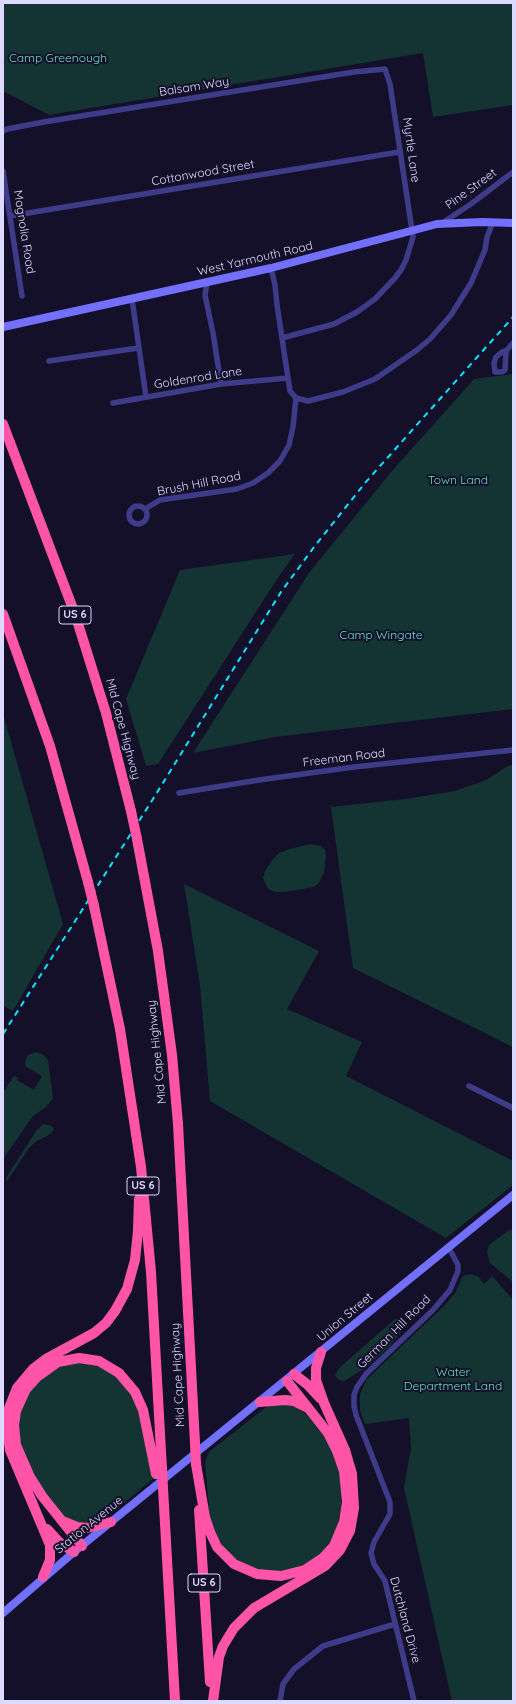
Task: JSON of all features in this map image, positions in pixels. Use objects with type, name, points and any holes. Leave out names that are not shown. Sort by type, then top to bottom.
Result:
[{"type":"highway","name":"Mid Cape Highway","points":[[3,424],[77,621],[106,713],[131,811],[159,958],[174,1083],[195,1444],[194,1461],[212,1701]]},
{"type":"highway","name":"Mid Cape Highway","points":[[3,614],[50,746],[94,906],[120,1029],[141,1167],[151,1272],[159,1472],[166,1538],[175,1701]]},
{"type":"highway","points":[[43,1577],[51,1555],[50,1545],[10,1450],[7,1428],[11,1402],[17,1388],[33,1369],[46,1359],[94,1333],[111,1317],[120,1304],[130,1280],[135,1260],[141,1167]]},
{"type":"highway","points":[[212,1701],[219,1657],[223,1646],[234,1628],[254,1608],[325,1566],[340,1550],[350,1531],[354,1517],[355,1500],[352,1474],[343,1445],[324,1403],[316,1376],[317,1364],[321,1352]]},
{"type":"highway","points":[[78,1549],[30,1477],[18,1452],[14,1432],[16,1410],[26,1389],[44,1371],[58,1362],[72,1359],[93,1359],[106,1364],[125,1378],[135,1392],[143,1410],[159,1472]]},
{"type":"highway","points":[[290,1377],[308,1385],[324,1403]]},
{"type":"highway","points":[[194,1461],[205,1517],[210,1532],[217,1547],[227,1559],[241,1568],[266,1576],[282,1576],[305,1570],[323,1558],[334,1546],[344,1522],[347,1502],[345,1476],[337,1451],[328,1433],[310,1409],[290,1377]]},
{"type":"highway","points":[[260,1402],[285,1400],[300,1404],[310,1409]]},
{"type":"highway","points":[[60,1520],[82,1528],[111,1522]]},
{"type":"highway","points":[[41,1523],[59,1542],[78,1549]]},
{"type":"main road","name":"West Yarmouth Road","points":[[3,327],[271,268],[442,223],[513,223]]},
{"type":"main road","name":"Union Street","points":[[194,1461],[260,1402],[513,1195]]},
{"type":"main road","name":"Station Avenue","points":[[3,1613],[43,1577],[111,1522],[194,1461]]},
{"type":"street","name":"Balsam Way","points":[[3,131],[44,122],[354,72],[383,69],[387,73]]},
{"type":"street","name":"Myrtle Lane","points":[[282,338],[334,324],[357,312],[375,299],[401,270],[412,242],[412,230],[387,73]]},
{"type":"street","name":"Cottonwood Street","points":[[10,216],[399,152]]},
{"type":"street","name":"Magnolia Road","points":[[3,171],[22,296]]},
{"type":"street","name":"Pine Street","points":[[442,223],[471,204],[513,172]]},
{"type":"street","points":[[271,268],[275,285],[290,391],[296,398],[308,401],[375,380],[417,350],[438,329],[462,299],[485,250],[487,237],[493,222]]},
{"type":"street","points":[[207,283],[206,295],[220,384]]},
{"type":"street","points":[[132,299],[146,397]]},
{"type":"street","points":[[506,351],[513,343]]},
{"type":"street","points":[[49,361],[138,348]]},
{"type":"street","name":"Goldenrod Lane","points":[[113,403],[220,384],[288,378]]},
{"type":"street","name":"Brush Hill Road","points":[[145,509],[160,500],[237,489],[253,483],[268,474],[280,461],[289,445],[293,427],[296,398]]},
{"type":"street","name":"Freeman Road","points":[[180,793],[354,767],[513,750]]},
{"type":"street","points":[[470,1086],[513,1108]]},
{"type":"street","name":"German Hill Road","points":[[372,1546],[388,1520],[391,1508],[356,1415],[354,1395],[357,1387],[366,1374],[432,1310],[450,1290],[458,1271],[458,1265],[449,1248]]},
{"type":"street","name":"Dutchland Drive","points":[[372,1546],[372,1560],[385,1581],[414,1701]]},
{"type":"street","points":[[280,1701],[283,1684],[294,1668],[323,1646],[395,1624]]},
{"type":"green space","name":"Camp Greenough","points":[[3,3],[513,3],[513,105],[433,117],[423,53],[49,115],[3,91]]},
{"type":"green space","name":"Camp Wingate","points":[[513,374],[513,709],[275,737],[193,753],[309,573],[392,471],[474,379]]},
{"type":"green space","points":[[295,554],[277,579],[158,764],[146,766],[126,699],[180,570]]},
{"type":"green space","points":[[3,714],[63,924],[13,1011],[3,1006]]},
{"type":"green space","points":[[513,765],[513,1047],[353,968],[331,807],[405,799],[455,791],[486,780],[508,766]]},
{"type":"green space","points":[[310,844],[321,846],[325,850],[326,854],[324,873],[318,884],[313,887],[285,892],[275,892],[268,889],[263,878],[265,871],[273,859],[279,853]]},
{"type":"green space","points":[[184,884],[319,951],[287,1009],[362,1042],[346,1076],[513,1161],[513,1185],[446,1238],[210,1101],[200,985]]},
{"type":"green space","points":[[37,1052],[44,1055],[48,1060],[53,1098],[46,1107],[33,1116],[3,1159],[5,1153],[3,1151],[3,1092],[14,1076],[18,1078],[17,1080],[34,1090],[42,1076],[25,1066],[25,1062],[28,1055]]},
{"type":"green space","points":[[43,1124],[52,1126],[54,1130],[29,1148],[7,1181],[6,1178],[36,1131]]},
{"type":"green space","points":[[513,1229],[513,1282],[490,1263],[487,1252],[489,1245],[506,1232]]},
{"type":"green space","name":"Water Department Land","points":[[471,1274],[479,1277],[484,1284],[492,1276],[513,1300],[513,1701],[452,1701],[404,1488],[411,1448],[409,1418],[365,1424],[360,1410],[360,1394],[367,1379],[445,1305],[455,1293],[463,1276]]},
{"type":"green space","points":[[401,1318],[403,1323],[401,1332],[389,1347],[367,1367],[344,1381],[339,1380],[335,1376],[339,1368],[395,1319]]},
{"type":"green space","points":[[83,1362],[98,1365],[114,1372],[135,1401],[146,1437],[153,1479],[108,1516],[97,1522],[87,1524],[74,1522],[63,1517],[53,1507],[28,1466],[19,1443],[17,1424],[26,1394],[49,1371],[65,1364]]},
{"type":"green space","points":[[273,1404],[293,1405],[307,1415],[324,1436],[332,1451],[339,1471],[341,1485],[341,1507],[338,1524],[332,1540],[319,1556],[301,1567],[283,1573],[264,1572],[246,1566],[228,1553],[216,1536],[210,1519],[205,1462],[209,1452],[265,1408]]},
{"type":"railway","points":[[3,1034],[153,799],[281,592],[314,547],[365,483],[513,317]]},
{"type":"park label","name":"Town Land","points":[[458,480]]}]
